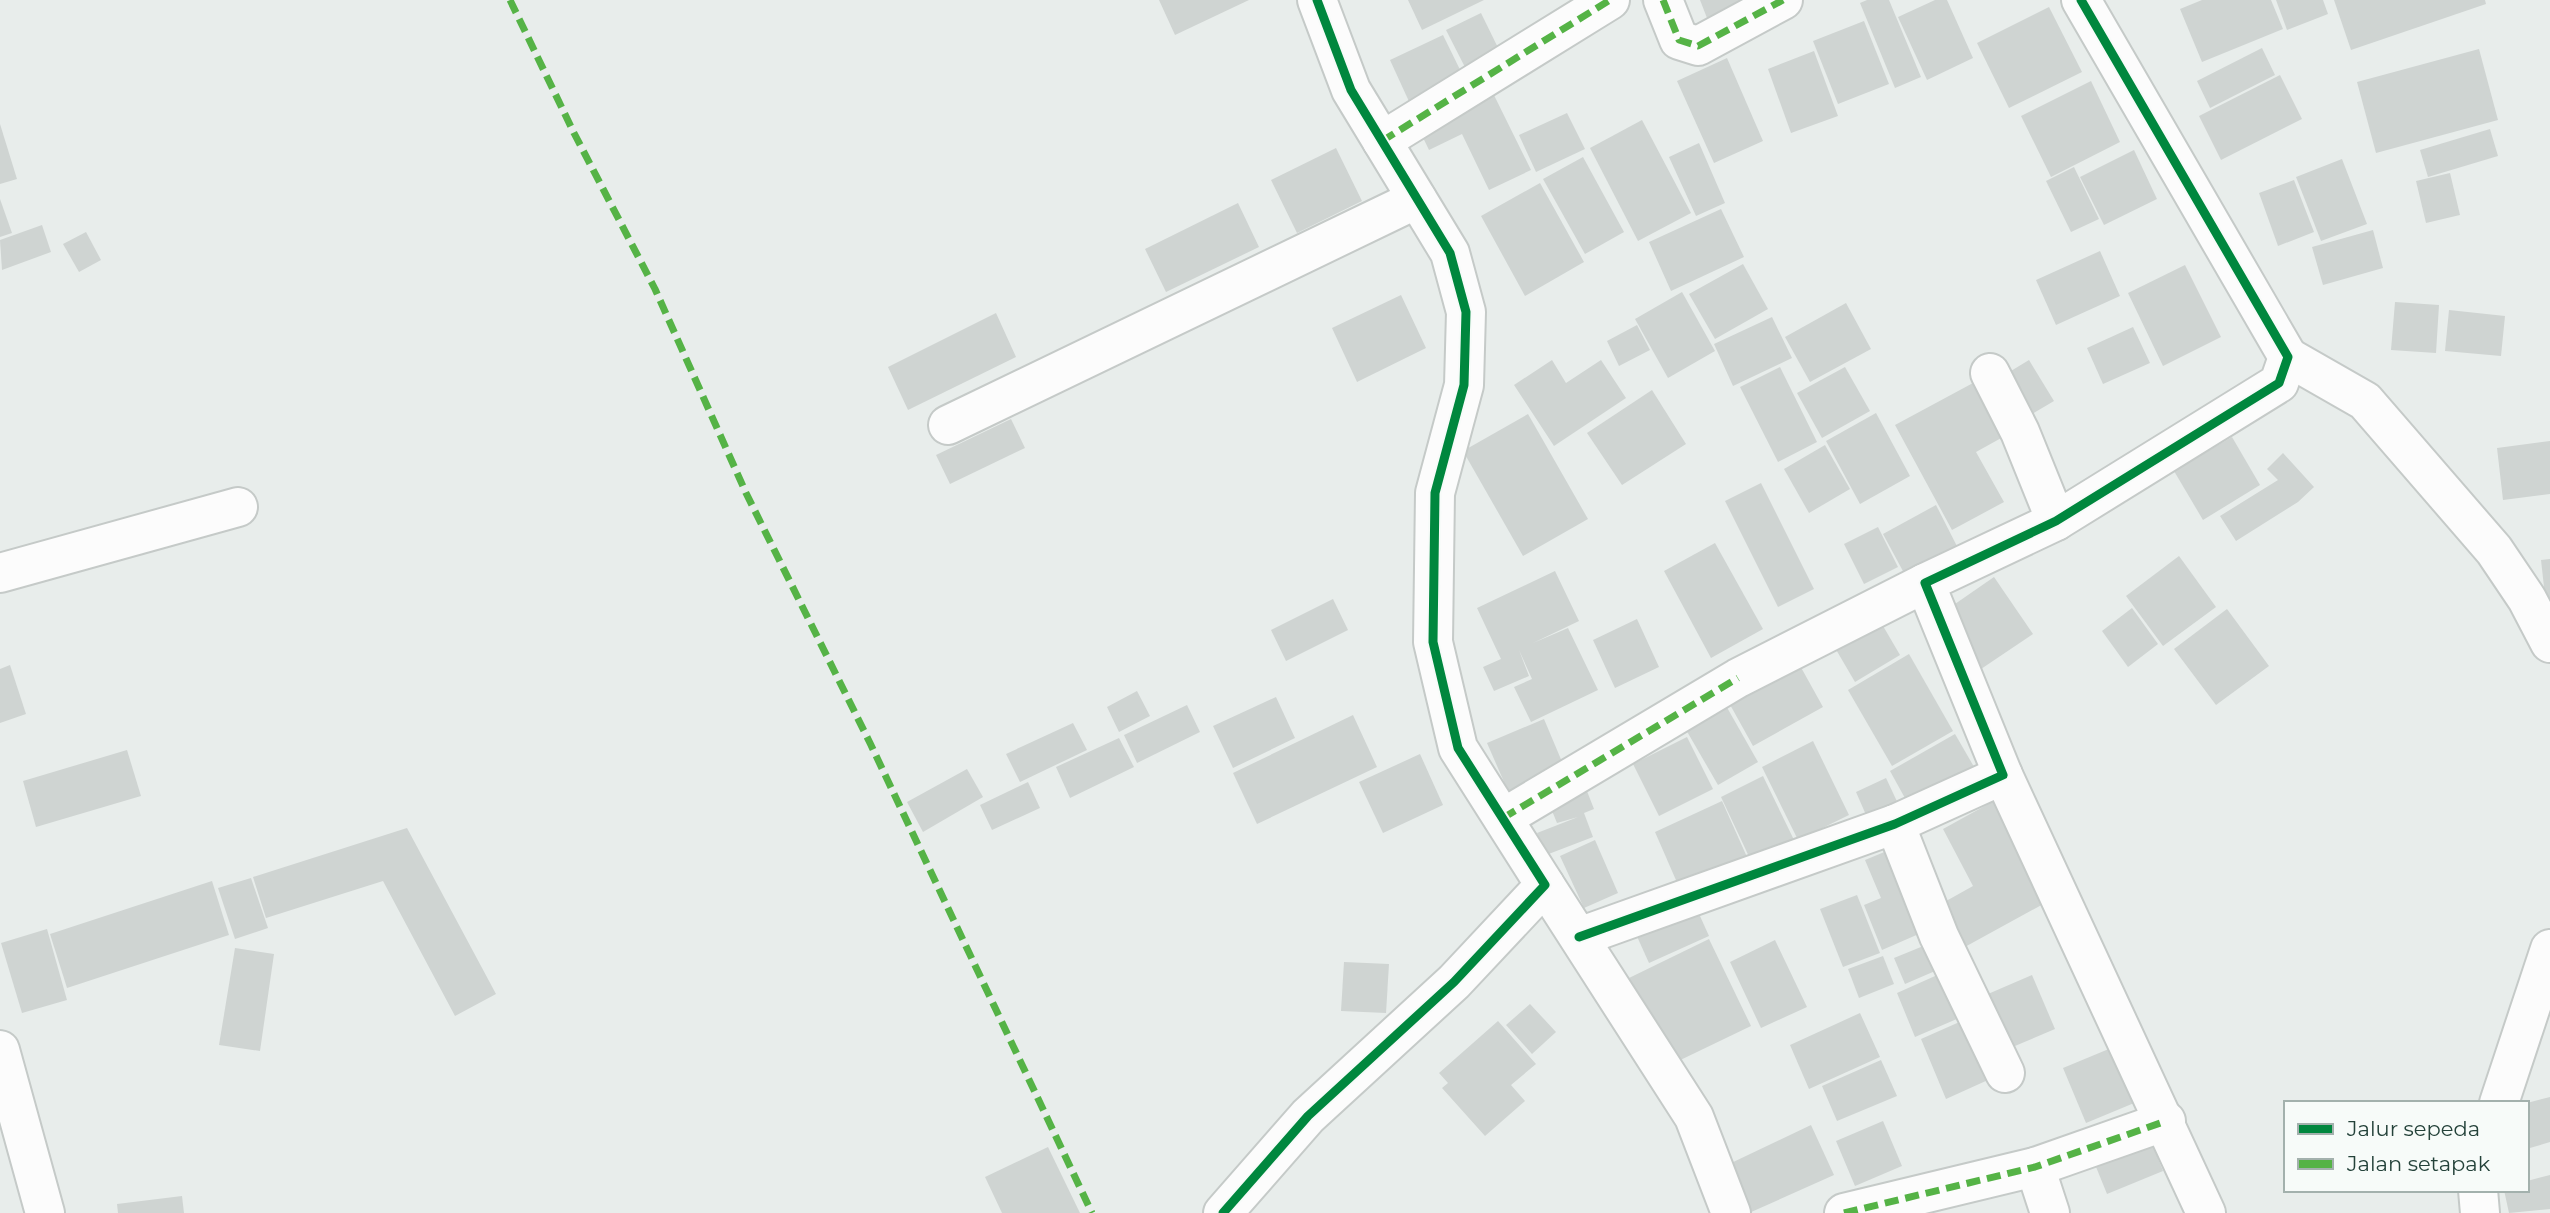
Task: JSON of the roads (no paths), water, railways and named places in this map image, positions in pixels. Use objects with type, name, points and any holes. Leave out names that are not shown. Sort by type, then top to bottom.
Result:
[{"type":"street","points":[[1317,0],[1351,90],[1450,253],[1466,312],[1464,385],[1435,494],[1433,642],[1458,748],[1694,1117],[1731,1213]]},
{"type":"street","points":[[1382,141],[1610,0]]},
{"type":"street","points":[[1663,0],[1679,40],[1698,46],[1783,0]]},
{"type":"street","points":[[2081,0],[2288,357],[2365,401],[2494,550],[2527,599],[2550,643]]},
{"type":"street","points":[[948,425],[1417,199]]},
{"type":"street","points":[[1503,818],[1738,678],[1925,583],[2056,521],[2279,383],[2288,357]]},
{"type":"street","points":[[1990,373],[2020,432],[2056,521]]},
{"type":"street","points":[[0,573],[238,507]]},
{"type":"street","points":[[1925,583],[2003,775],[2166,1121],[2206,1213]]},
{"type":"street","points":[[1579,937],[1895,824],[2003,775]]},
{"type":"street","points":[[1895,824],[1939,936],[2005,1073]]},
{"type":"street","points":[[1223,1213],[1308,1116],[1454,982],[1545,885]]},
{"type":"street","points":[[2500,1101],[2550,950]]},
{"type":"street","points":[[0,1050],[45,1213]]},
{"type":"street","points":[[1844,1213],[2035,1167],[2166,1121]]},
{"type":"street","points":[[2035,1167],[2050,1213]]},
{"type":"street","points":[[2478,1192],[2480,1213]]}]
